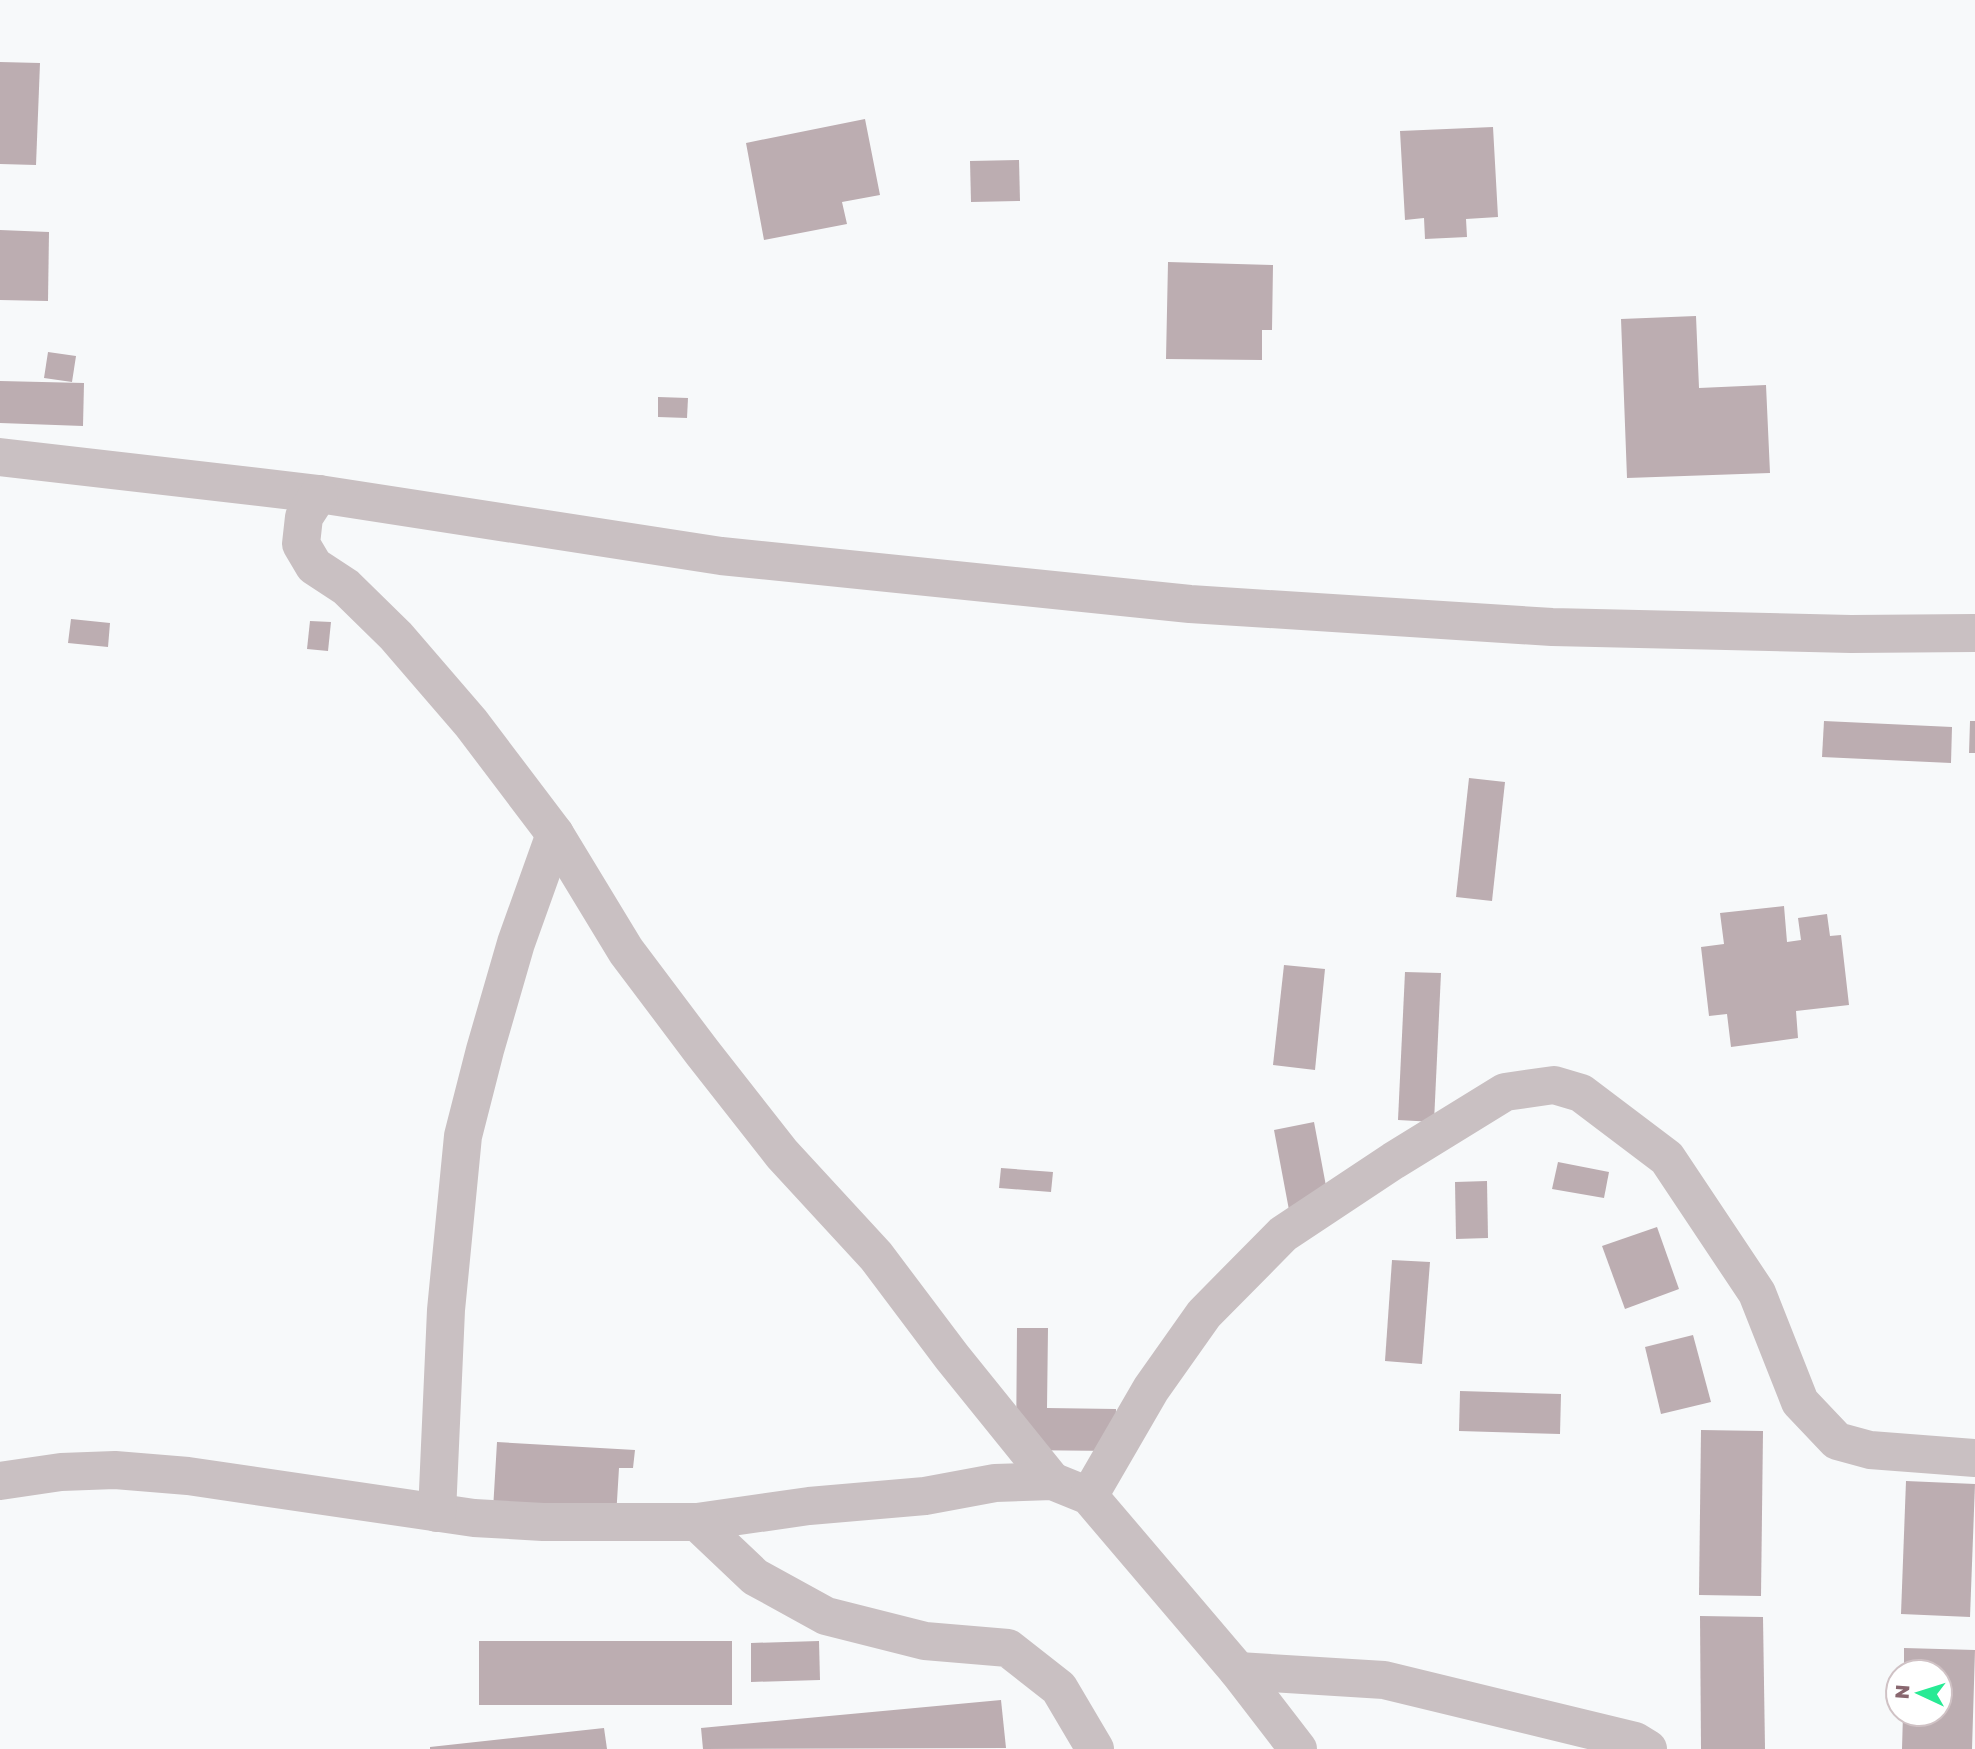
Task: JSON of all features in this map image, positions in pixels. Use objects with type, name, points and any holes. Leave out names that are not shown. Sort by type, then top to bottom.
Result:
[{"type":"street","points":[[0,457],[319,494],[721,556],[1190,604],[1552,627],[1851,634],[1975,633]]},
{"type":"street","points":[[319,494],[304,517],[301,544],[314,566],[346,587],[396,636],[471,723],[555,834],[626,951],[702,1052],[782,1154],[876,1256],[952,1357],[1052,1481]]},
{"type":"street","points":[[437,1513],[446,1310],[463,1136],[516,943],[555,834]]},
{"type":"street","points":[[1089,1496],[1151,1389],[1204,1314],[1283,1234],[1393,1161],[1505,1093],[1554,1085],[1581,1093],[1667,1158],[1757,1293],[1800,1402],[1837,1441],[1870,1450],[1975,1458]]},
{"type":"street","points":[[0,1481],[61,1472],[116,1469],[188,1476],[474,1518],[543,1522],[697,1522],[809,1506],[925,1496],[995,1483],[1052,1481],[1089,1496],[1238,1671],[1298,1749]]},
{"type":"street","points":[[697,1522],[755,1577],[827,1616],[925,1642],[1008,1648],[1059,1688],[1095,1749]]},
{"type":"street","points":[[1238,1671],[1384,1680],[1635,1741],[1648,1749]]},
{"type":"building","points":[[0,62],[40,63],[36,165],[0,164]]},
{"type":"building","points":[[865,119],[880,195],[842,202],[847,224],[764,240],[746,143]]},
{"type":"building","points":[[1493,127],[1498,217],[1466,219],[1467,237],[1425,239],[1424,218],[1405,220],[1400,131]]},
{"type":"building","points":[[1019,160],[1020,201],[971,202],[970,161]]},
{"type":"building","points":[[0,230],[49,232],[48,301],[0,300]]},
{"type":"building","points":[[1168,262],[1273,265],[1272,330],[1262,330],[1262,360],[1166,359]]},
{"type":"building","points":[[1696,316],[1699,388],[1766,385],[1770,473],[1627,478],[1621,319]]},
{"type":"building","points":[[48,352],[76,356],[72,382],[44,378]]},
{"type":"building","points":[[0,381],[84,383],[83,426],[0,423]]},
{"type":"building","points":[[658,397],[688,398],[687,418],[658,417]]},
{"type":"building","points":[[71,619],[110,623],[108,647],[68,643]]},
{"type":"building","points":[[310,621],[331,622],[328,651],[307,649]]},
{"type":"building","points":[[1824,721],[1952,727],[1951,763],[1822,757]]},
{"type":"building","points":[[1970,721],[1975,721],[1975,753],[1969,753]]},
{"type":"building","points":[[1469,778],[1505,782],[1492,901],[1456,897]]},
{"type":"building","points":[[1784,906],[1787,942],[1801,940],[1798,918],[1827,914],[1830,936],[1841,935],[1849,1005],[1796,1011],[1798,1038],[1731,1047],[1727,1014],[1709,1016],[1701,947],[1724,944],[1720,913]]},
{"type":"building","points":[[1284,965],[1325,969],[1315,1070],[1273,1065]]},
{"type":"building","points":[[1405,972],[1441,973],[1434,1122],[1398,1120]]},
{"type":"building","points":[[1314,1122],[1332,1218],[1292,1226],[1274,1130]]},
{"type":"building","points":[[1558,1162],[1609,1172],[1604,1198],[1552,1189]]},
{"type":"building","points":[[1001,1168],[1053,1172],[1051,1192],[999,1188]]},
{"type":"building","points":[[1487,1181],[1488,1238],[1456,1239],[1455,1182]]},
{"type":"building","points":[[1657,1227],[1679,1289],[1625,1309],[1602,1246]]},
{"type":"building","points":[[1392,1260],[1430,1262],[1422,1364],[1385,1361]]},
{"type":"building","points":[[1017,1328],[1048,1328],[1047,1408],[1116,1409],[1115,1451],[1016,1450]]},
{"type":"building","points":[[1693,1335],[1711,1402],[1661,1414],[1645,1347]]},
{"type":"building","points":[[1460,1391],[1561,1394],[1560,1434],[1459,1431]]},
{"type":"building","points":[[1701,1430],[1763,1431],[1761,1596],[1699,1595]]},
{"type":"building","points":[[497,1442],[635,1450],[633,1468],[619,1468],[615,1534],[492,1527]]},
{"type":"building","points":[[1906,1481],[1975,1484],[1970,1617],[1901,1614]]},
{"type":"building","points":[[1700,1616],[1763,1617],[1765,1749],[1701,1749]]},
{"type":"building","points":[[479,1641],[732,1641],[732,1705],[479,1705]]},
{"type":"building","points":[[819,1641],[820,1680],[751,1682],[751,1643]]},
{"type":"building","points":[[1904,1648],[1975,1650],[1972,1749],[1902,1749],[1903,1728],[1954,1728],[1954,1658],[1904,1658]]},
{"type":"building","points":[[1001,1700],[1006,1748],[703,1749],[701,1728]]},
{"type":"building","points":[[604,1728],[607,1749],[430,1749],[430,1747]]}]
